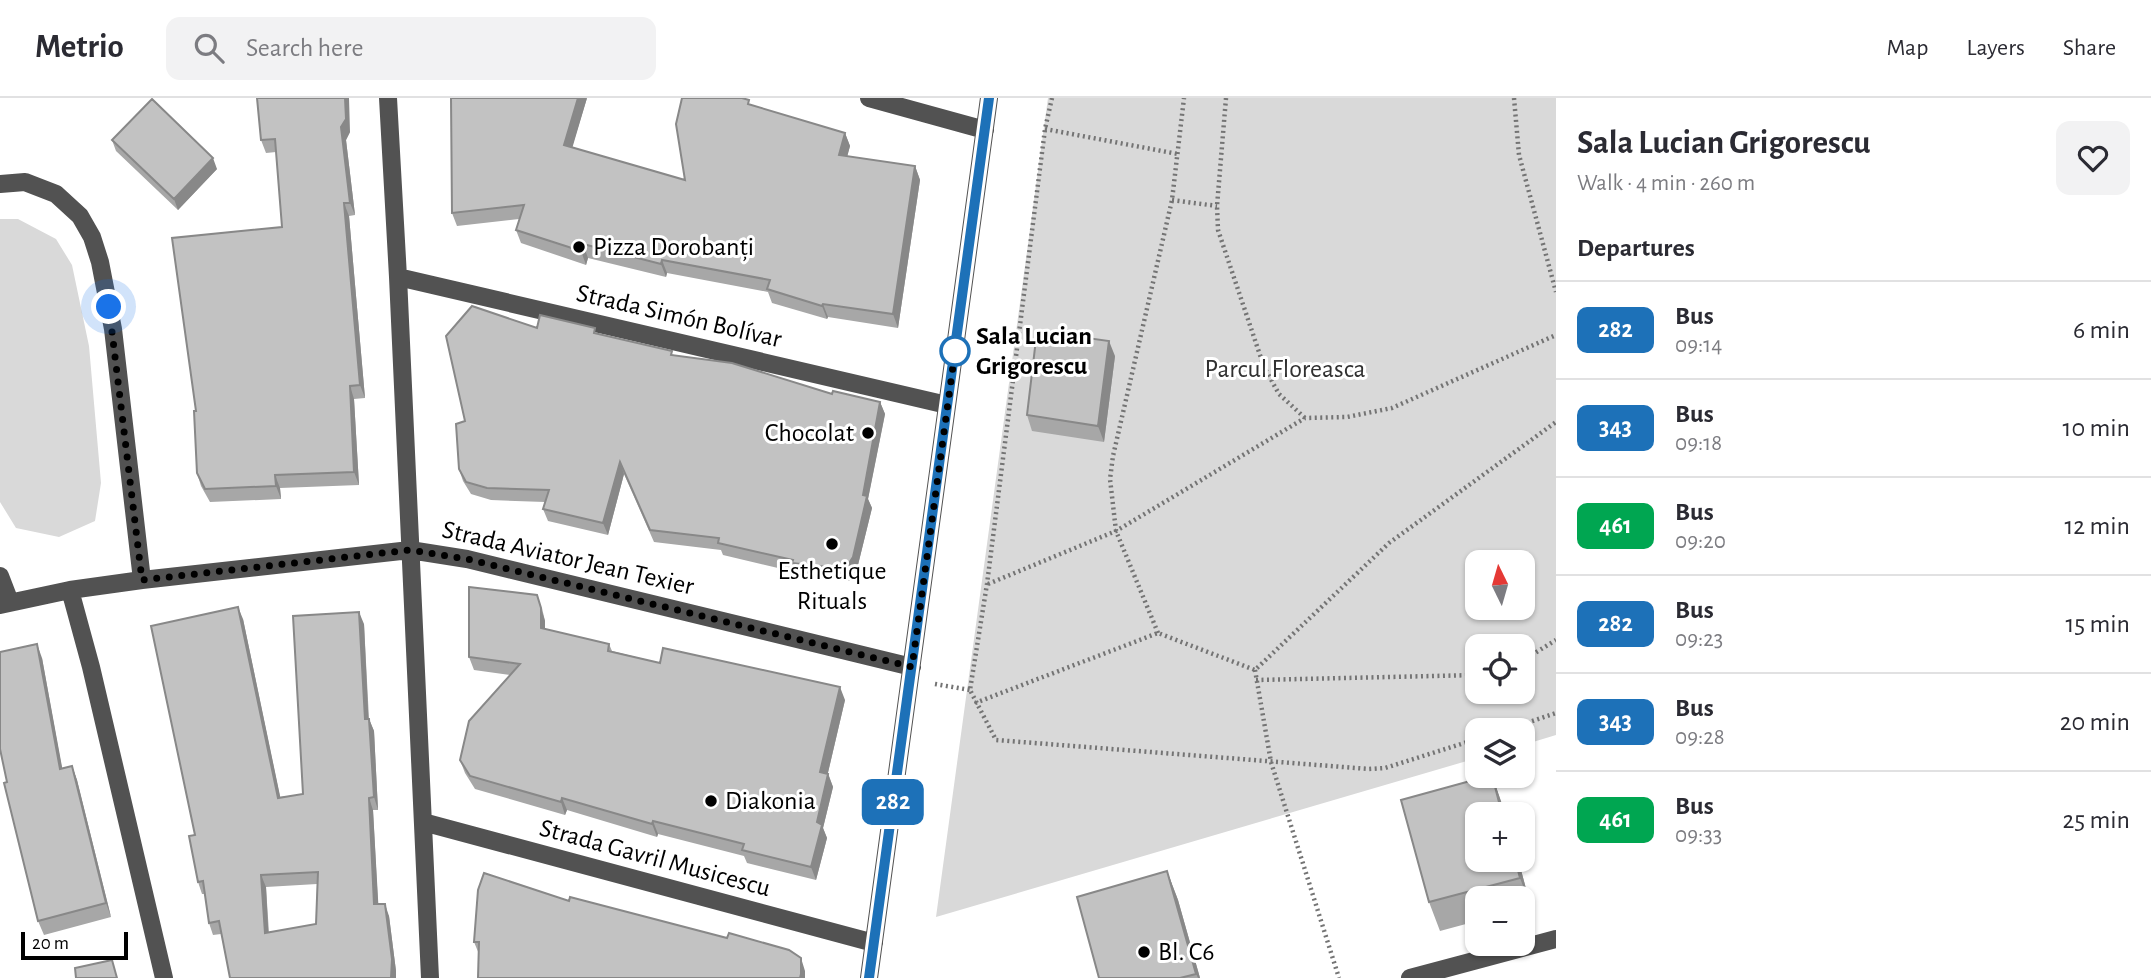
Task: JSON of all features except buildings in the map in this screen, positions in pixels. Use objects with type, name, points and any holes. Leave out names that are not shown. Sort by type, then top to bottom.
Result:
[{"type":"street","points":[[388,98],[430,978]]},
{"type":"street","points":[[869,98],[985,130]]},
{"type":"street","points":[[869,978],[989,98]]},
{"type":"street","points":[[0,184],[25,182],[56,194],[80,216],[92,237],[100,262],[113,329],[142,580]]},
{"type":"street","name":"Strada Simón Bolívar","points":[[398,277],[947,405]]},
{"type":"street","name":"Strada Aviator Jean Texier","points":[[5,604],[70,590],[142,580],[410,550],[467,559],[911,673]]},
{"type":"street","points":[[0,576],[5,604]]},
{"type":"street","points":[[70,590],[94,680],[164,978]]},
{"type":"street","name":"Strada Gavril Musicescu","points":[[424,822],[874,943]]},
{"type":"street","points":[[1410,978],[1468,971],[1556,939]]},
{"type":"path","points":[[1052,98],[1045,129],[987,584],[970,690],[996,740],[1352,769],[1385,768],[1465,743]]},
{"type":"path","points":[[1158,633],[1116,531],[1110,479],[1172,200],[1184,98]]},
{"type":"path","points":[[1226,98],[1217,206],[1218,230],[1264,367],[1279,394],[1305,418]]},
{"type":"path","points":[[1514,98],[1519,155],[1556,292]]},
{"type":"path","points":[[1045,129],[1178,154]]},
{"type":"path","points":[[1172,200],[1217,206]]},
{"type":"path","points":[[987,584],[1116,531],[1305,418],[1347,418],[1392,408],[1556,335]]},
{"type":"path","points":[[1255,670],[1389,543],[1556,422]]},
{"type":"path","points":[[975,703],[1158,633],[1255,670]]},
{"type":"path","points":[[1535,653],[1556,640]]},
{"type":"path","points":[[1255,670],[1271,762],[1339,978]]},
{"type":"path","points":[[911,673],[970,690]]},
{"type":"path","points":[[1256,680],[1465,675]]},
{"type":"path","points":[[1535,720],[1556,713]]},
{"type":"green space","name":"Parcul Floreasca","points":[[1048,98],[1556,98],[1556,735],[1535,741],[1535,718],[1465,718],[1465,762],[936,917]]},
{"type":"green space","points":[[0,219],[18,219],[56,239],[72,265],[89,346],[101,483],[95,521],[59,537],[16,528],[0,502]]},
{"type":"bus line","name":"282","points":[[869,978],[989,98]]},
{"type":"place","name":"Pizza Dorobanți","points":[[579,247]]},
{"type":"place","name":"Sala Lucian Grigorescu","points":[[955,351]]},
{"type":"place","name":"Chocolat","points":[[868,433]]},
{"type":"place","name":"Esthetique Rituals","points":[[832,544]]},
{"type":"place","name":"Diakonia","points":[[711,801]]},
{"type":"place","name":"Bl. C6","points":[[1144,952]]},
{"type":"route","points":[[109,307],[142,580],[410,550],[467,559],[912,667],[956,344],[955,351]]}]
